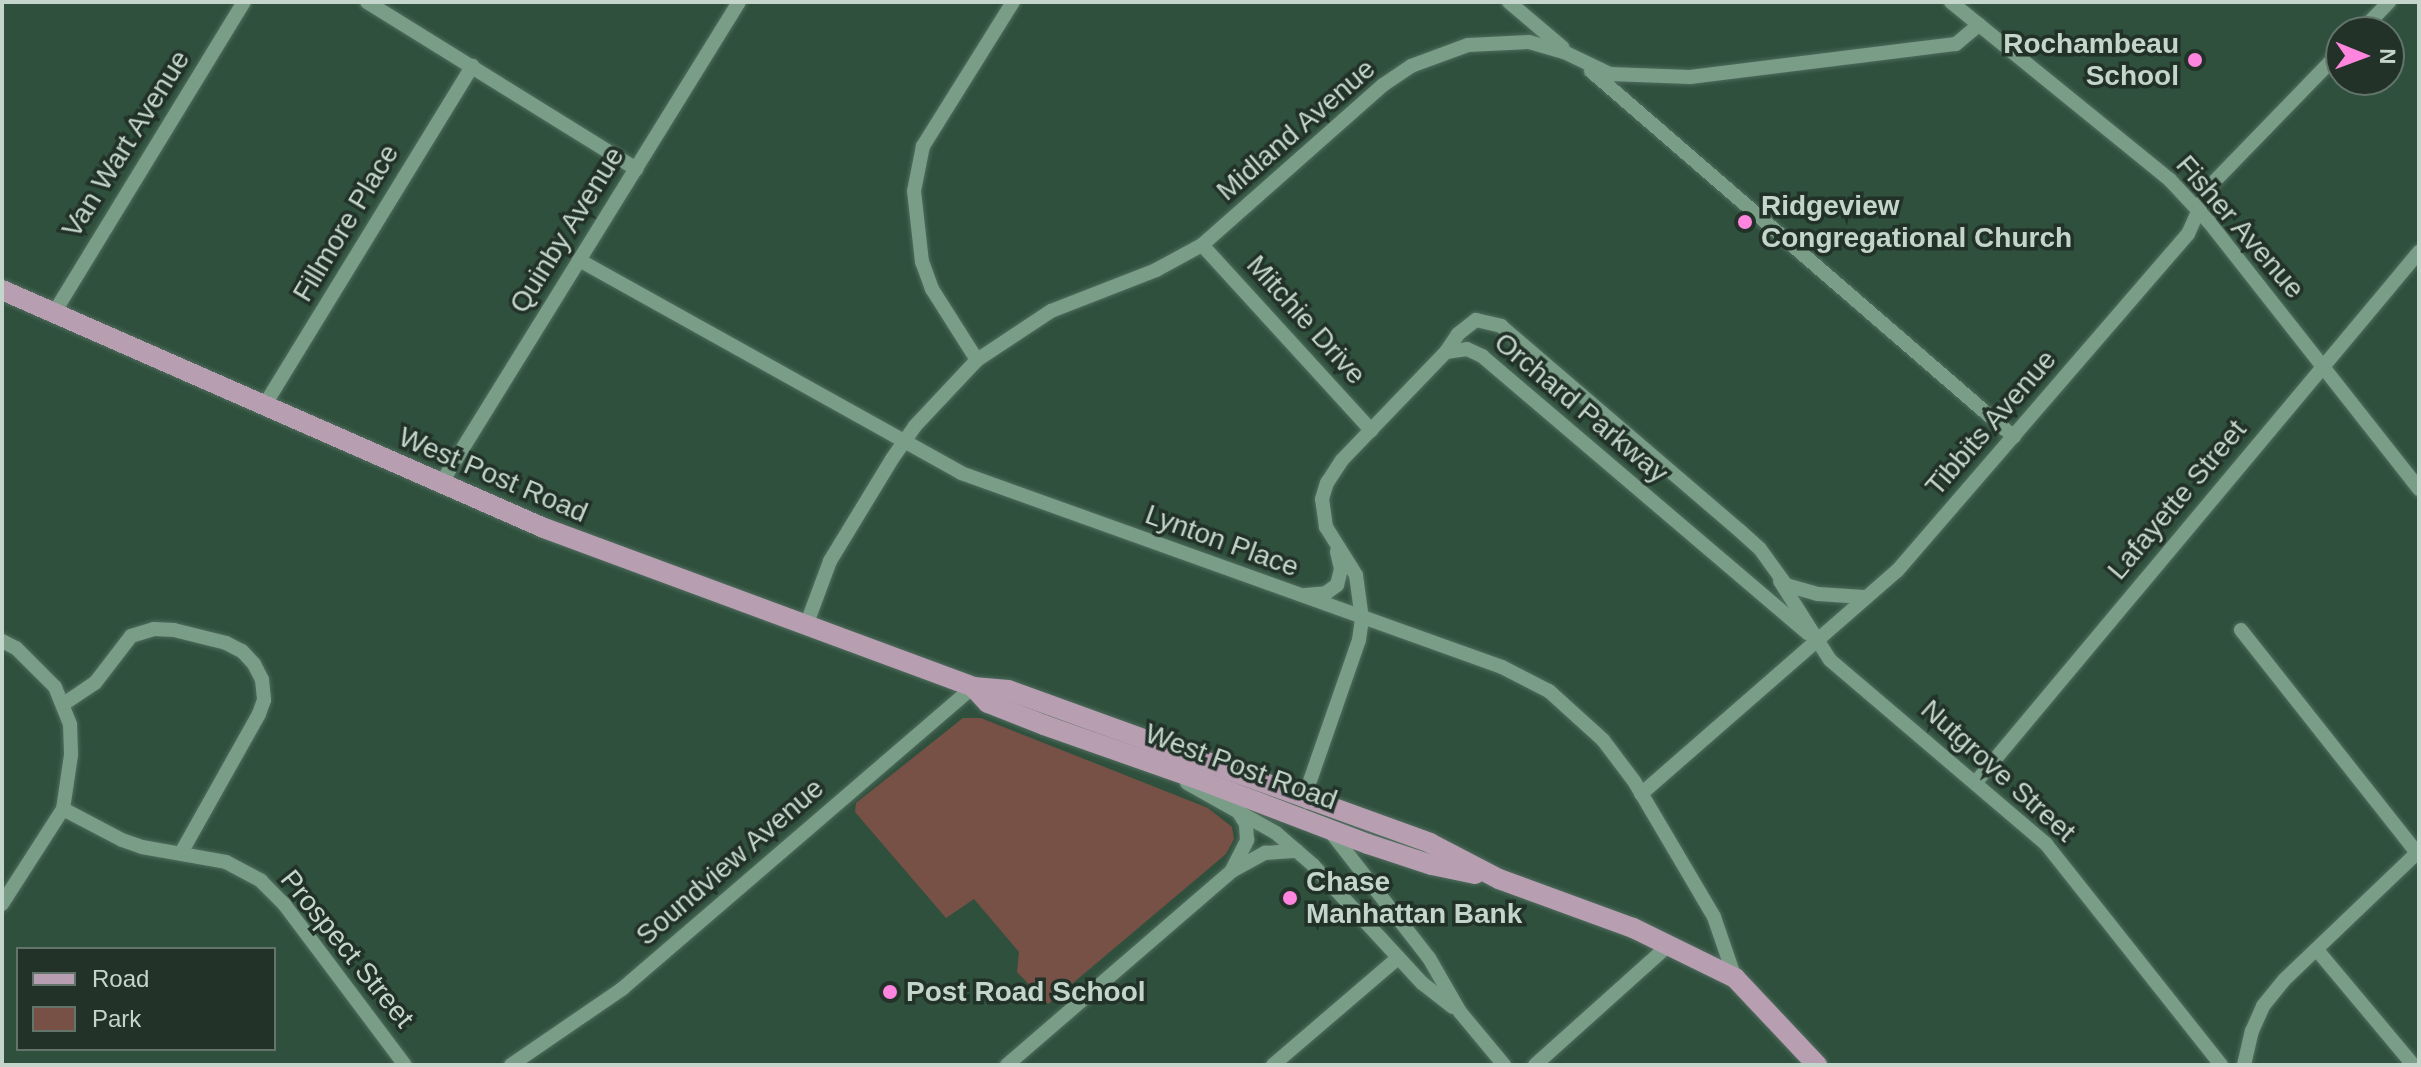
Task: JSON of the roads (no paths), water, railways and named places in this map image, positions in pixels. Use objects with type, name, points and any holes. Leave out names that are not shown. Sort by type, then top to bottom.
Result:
[{"type":"main road","name":"West Post Road","points":[[2,290],[440,485],[672,577],[807,623],[973,687],[1008,690],[1430,843],[1499,879],[1670,944],[1735,978],[1817,1065]]},
{"type":"main road","name":"West Post Road","points":[[973,687],[988,703],[1329,829],[1432,865],[1499,879]]},
{"type":"street","name":"Van Wart Avenue","points":[[54,313],[244,2]]},
{"type":"street","points":[[367,2],[636,169]]},
{"type":"street","name":"Quinby Avenue","points":[[440,485],[739,2]]},
{"type":"street","points":[[977,360],[944,309],[922,262],[914,191],[923,146],[1013,2]]},
{"type":"street","points":[[1509,2],[2014,437]]},
{"type":"street","name":"Fisher Avenue","points":[[1951,2],[2161,172],[2198,209],[2419,489]]},
{"type":"street","name":"Midland Avenue","points":[[807,623],[830,561],[904,441],[941,396],[977,360],[1051,311],[1156,270],[1202,245],[1383,85],[1411,66],[1468,45],[1510,42],[1545,45],[1610,74],[1690,77],[1956,44],[1979,25]]},
{"type":"street","name":"Fillmore Place","points":[[264,406],[472,66]]},
{"type":"street","name":"Tibbits Avenue","points":[[1641,794],[1897,571],[2188,234],[2209,187],[2325,67]]},
{"type":"street","name":"Mitchie Drive","points":[[1202,245],[1371,430]]},
{"type":"street","name":"Lafayette Street","points":[[1976,782],[2419,252]]},
{"type":"street","name":"Lynton Place","points":[[579,260],[961,473],[1502,667],[1549,691],[1603,740],[1641,794],[1714,917],[1735,978]]},
{"type":"street","name":"Orchard Parkway","points":[[1446,352],[1458,334],[1476,320],[1501,326],[1760,549],[1818,640]]},
{"type":"street","name":"Orchard Parkway","points":[[1446,352],[1467,349],[1482,356],[1818,640]]},
{"type":"street","points":[[1293,594],[1317,596],[1337,585],[1341,569],[1322,511],[1327,483],[1371,430],[1446,352]]},
{"type":"street","points":[[1332,540],[1356,575],[1362,619],[1359,640],[1304,798],[1429,958],[1460,1012],[1504,1065]]},
{"type":"street","points":[[1779,579],[1798,590],[1864,597]]},
{"type":"street","points":[[65,703],[95,683],[131,636],[154,629],[174,630],[242,651],[262,680],[264,700],[181,853]]},
{"type":"street","points":[[2241,630],[2418,852],[2284,980],[2263,1006],[2252,1031],[2244,1065]]},
{"type":"street","name":"Nutgrove Street","points":[[1818,640],[1830,660],[1976,782],[2056,856],[2221,1065]]},
{"type":"street","points":[[2,641],[28,658],[55,687],[65,703],[71,755],[63,809],[2,904]]},
{"type":"street","name":"Soundview Avenue","points":[[511,1065],[622,989],[973,687]]},
{"type":"street","points":[[1154,765],[1276,833],[1297,851],[1422,983],[1460,1012]]},
{"type":"street","name":"Prospect Street","points":[[63,809],[122,840],[226,862],[269,888],[405,1065]]},
{"type":"street","points":[[1232,871],[1247,840],[1246,824],[1236,810]]},
{"type":"street","points":[[1007,1065],[1232,871],[1265,853],[1297,851]]},
{"type":"street","points":[[1535,1065],[1670,944]]},
{"type":"street","points":[[2317,950],[2413,1065]]},
{"type":"street","points":[[1273,1065],[1398,958]]},
{"type":"place","name":"Rochambeau School","points":[[2195,60]]},
{"type":"place","name":"Ridgeview Congregational Church","points":[[1745,222]]},
{"type":"place","name":"Chase Manhattan Bank","points":[[1290,898]]},
{"type":"place","name":"Post Road School","points":[[890,992]]}]
